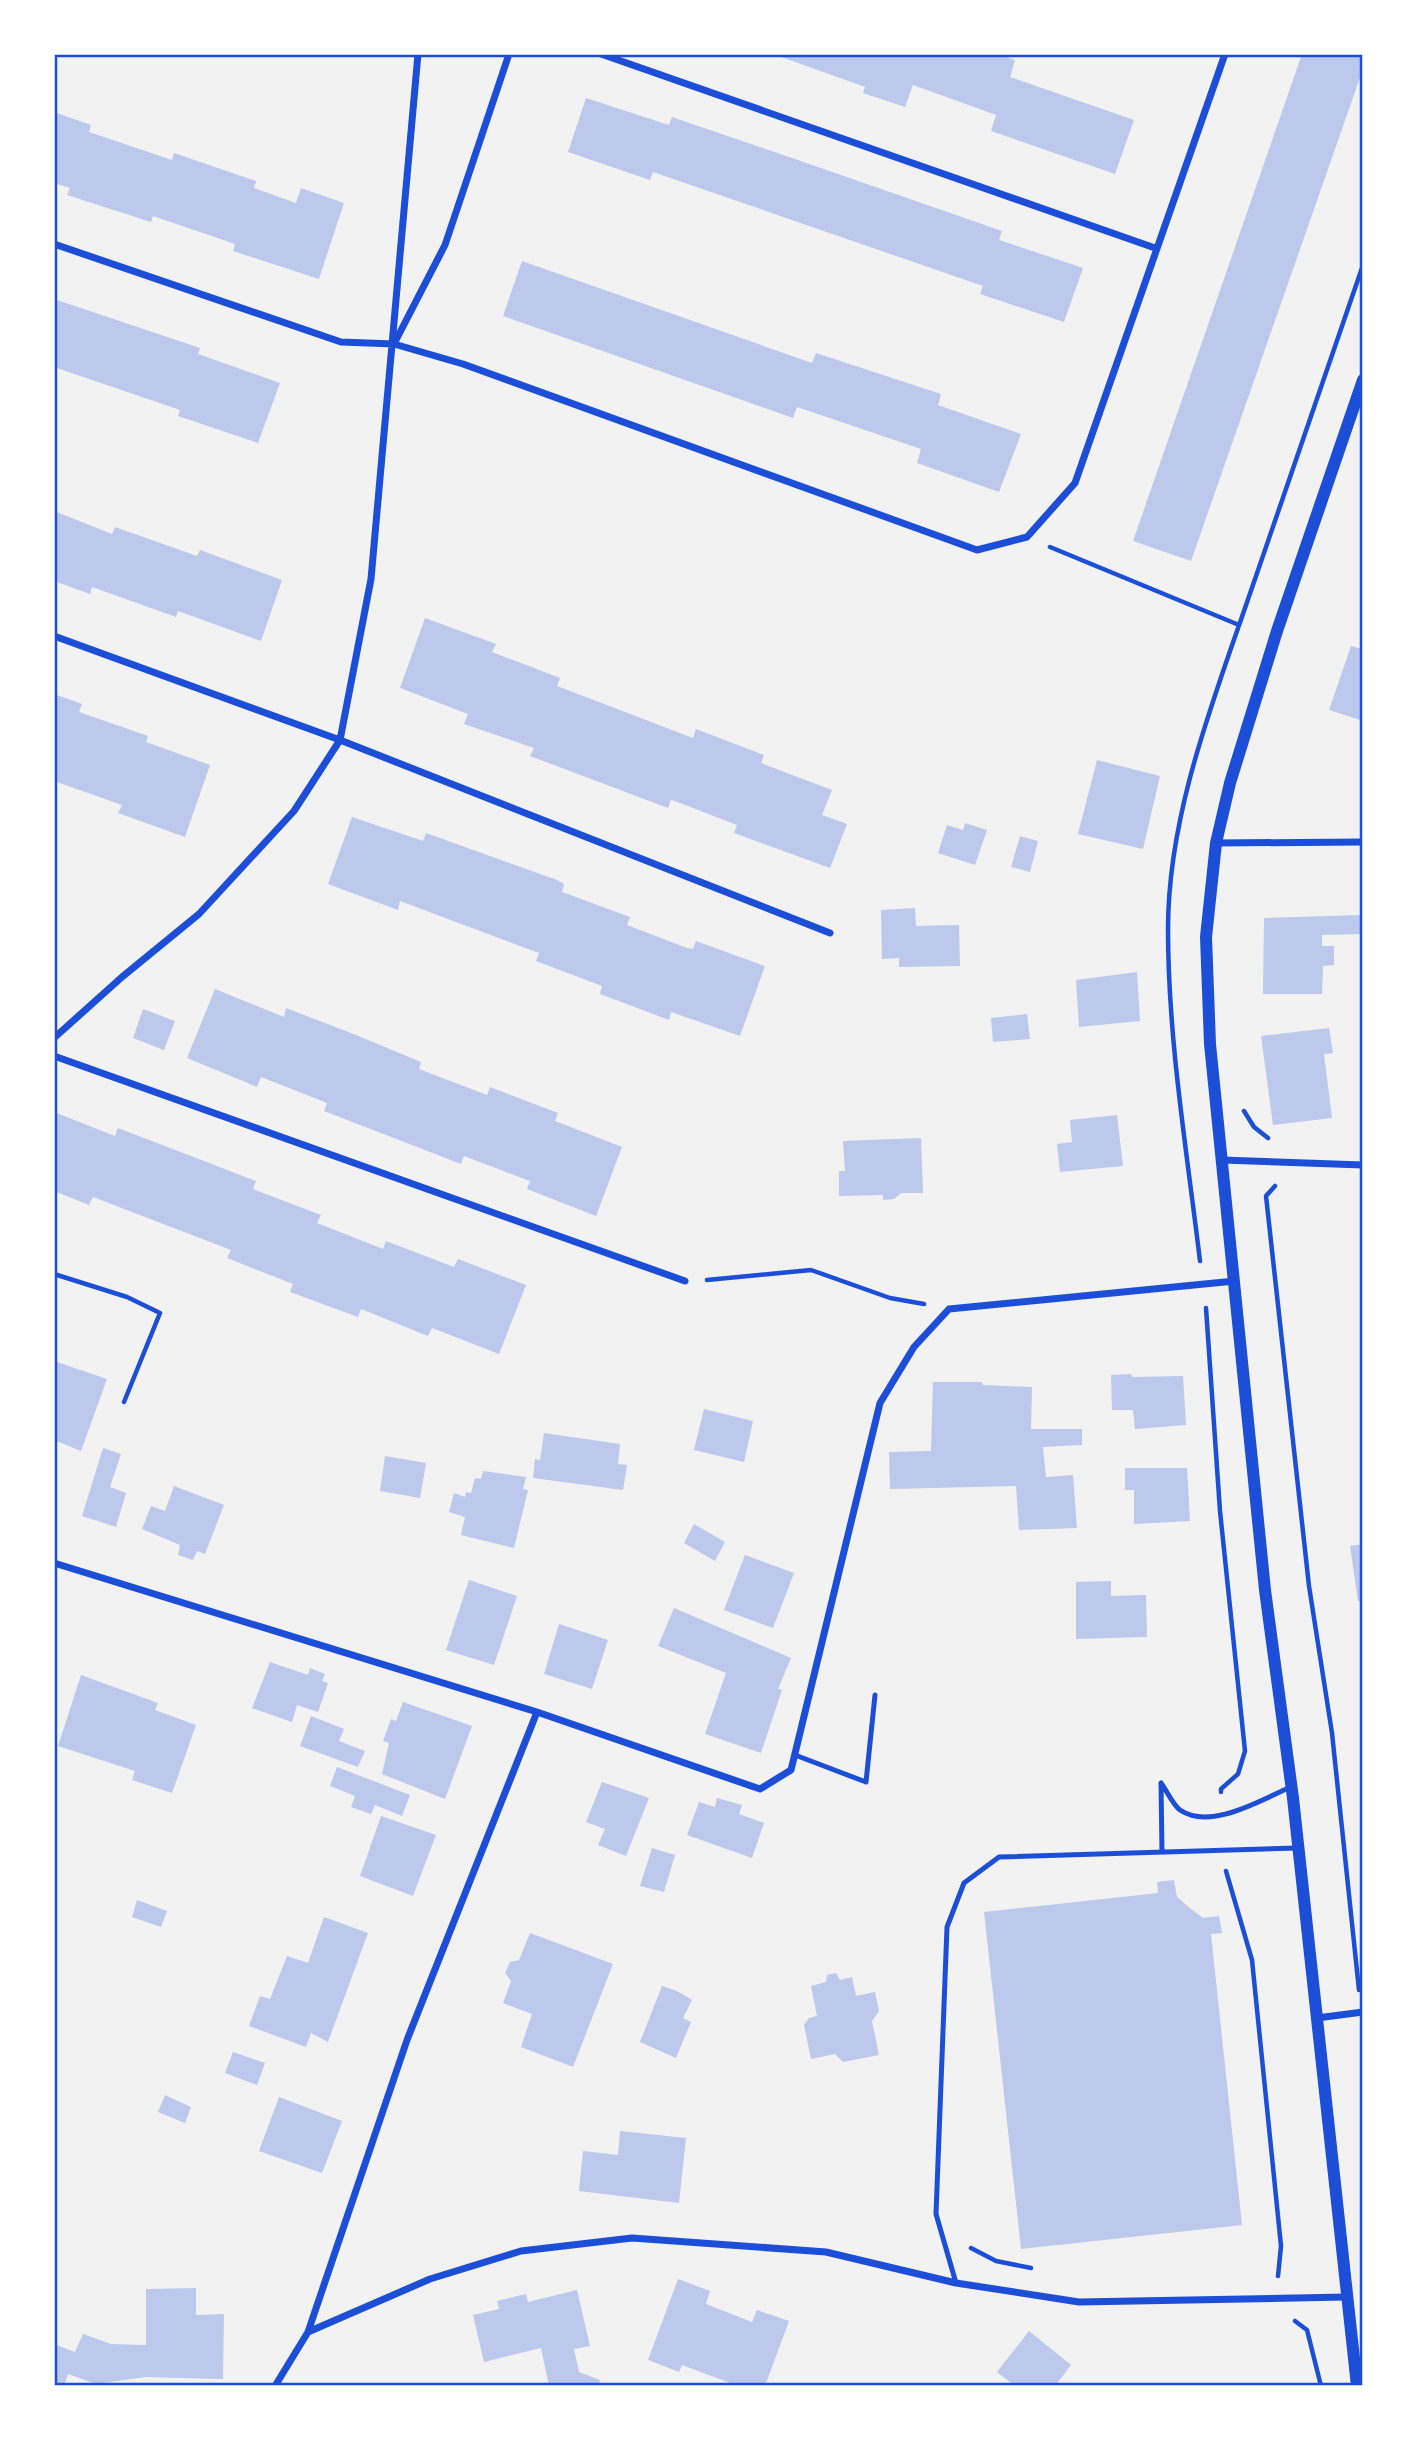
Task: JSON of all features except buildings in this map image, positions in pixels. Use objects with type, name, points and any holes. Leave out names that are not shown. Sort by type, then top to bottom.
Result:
[{"type":"street","points":[[54,1038],[122,977],[199,914],[294,811],[340,740],[371,579],[418,54]]},
{"type":"street","points":[[394,344],[445,245],[509,54]]},
{"type":"street","points":[[601,54],[1155,248]]},
{"type":"street","points":[[54,244],[341,342],[394,344],[463,364],[977,550],[1027,537],[1075,483],[1225,54]]},
{"type":"street","points":[[1357,2386],[1291,1787],[1265,1590],[1210,1044],[1206,937],[1216,843],[1230,783],[1277,631],[1363,380]]},
{"type":"street","points":[[54,636],[340,740],[830,933]]},
{"type":"street","points":[[1216,843],[1363,842]]},
{"type":"street","points":[[54,1056],[685,1281]]},
{"type":"street","points":[[1222,1160],[1363,1165]]},
{"type":"street","points":[[54,1563],[537,1712],[760,1789],[791,1770],[880,1403],[914,1347],[949,1309],[1235,1281]]},
{"type":"street","points":[[275,2386],[307,2332],[407,2040],[537,1712]]},
{"type":"street","points":[[1317,2018],[1362,2012]]},
{"type":"street","points":[[307,2332],[429,2280],[521,2251],[632,2238],[826,2252],[956,2283],[1079,2302],[1346,2297]]},
{"type":"lane","points":[[795,1755],[866,1782],[875,1695]]},
{"type":"lane","points":[[1162,1852],[1161,1783],[1179,1810],[1198,1817],[1217,1816],[1291,1787]]},
{"type":"lane","points":[[956,2283],[936,2214],[947,1927],[964,1883],[999,1857],[1298,1848]]},
{"type":"path","points":[[1027,537],[1239,625]]},
{"type":"path","points":[[1243,1098],[1244,1112],[1254,1126],[1268,1138],[1278,1137],[1281,1185],[1272,1187],[1266,1196],[1308,1586],[1332,1733],[1362,2012]]},
{"type":"path","points":[[685,1281],[811,1270],[890,1298],[949,1309]]},
{"type":"path","points":[[54,1274],[127,1297],[160,1313],[124,1402]]},
{"type":"path","points":[[968,2242],[971,2250],[982,2256],[1035,2268]]},
{"type":"path","points":[[1267,2273],[1278,2266]]}]
